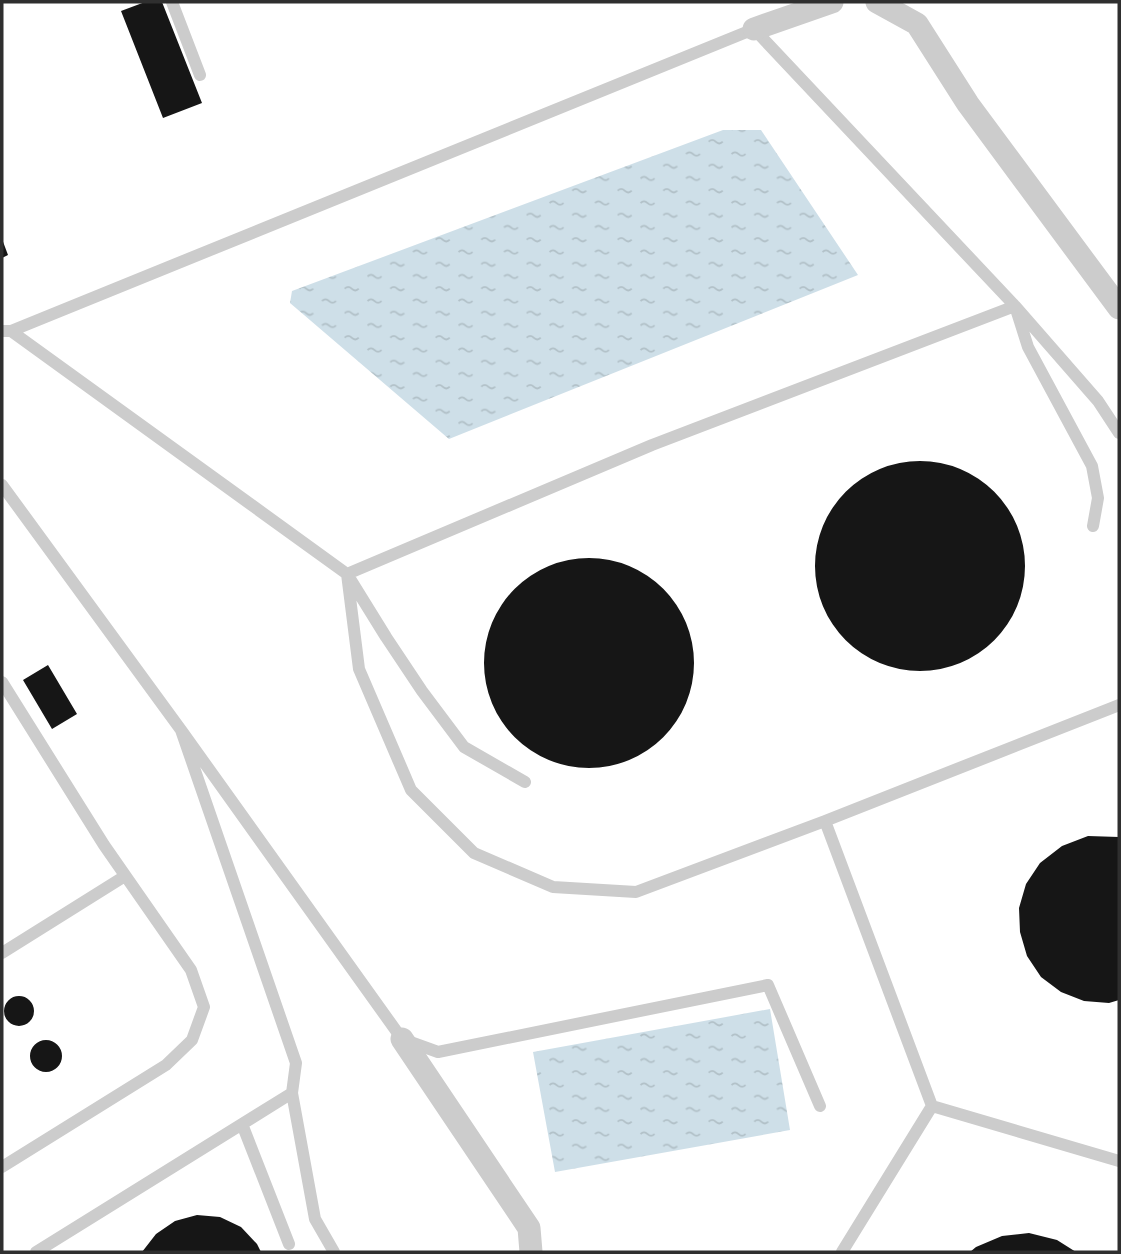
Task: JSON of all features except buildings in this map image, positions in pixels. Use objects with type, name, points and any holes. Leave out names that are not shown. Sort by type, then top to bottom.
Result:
[{"type":"street","points":[[754,29],[832,2]]},
{"type":"street","points":[[877,2],[917,24],[968,104],[1119,307]]},
{"type":"street","points":[[402,1040],[529,1228],[531,1252]]},
{"type":"lane","points":[[172,2],[200,75]]},
{"type":"lane","points":[[6,331],[754,29],[1015,306],[1098,401],[1119,433]]},
{"type":"lane","points":[[1015,306],[1028,347],[1092,466],[1098,498],[1093,526]]},
{"type":"lane","points":[[347,574],[652,445],[1015,306]]},
{"type":"lane","points":[[6,331],[347,574],[400,659],[464,747],[524,782]]},
{"type":"lane","points":[[2,485],[402,1040],[438,1052],[768,985],[820,1106]]},
{"type":"lane","points":[[347,574],[359,669],[411,790],[474,853],[553,887],[635,892],[825,821],[1119,705]]},
{"type":"lane","points":[[2,682],[125,876],[191,970],[204,1007],[192,1040],[166,1065],[2,1167]]},
{"type":"lane","points":[[181,730],[296,1063],[292,1093],[315,1219],[334,1252]]},
{"type":"lane","points":[[825,821],[932,1106]]},
{"type":"lane","points":[[2,953],[125,876]]},
{"type":"lane","points":[[36,1252],[292,1093]]},
{"type":"lane","points":[[932,1106],[1119,1161]]},
{"type":"lane","points":[[842,1252],[932,1106]]},
{"type":"lane","points":[[243,1124],[289,1244]]},
{"type":"water","points":[[723,130],[761,130],[858,275],[449,439],[290,303],[292,291]]},
{"type":"water","points":[[770,1009],[790,1130],[555,1172],[533,1052]]}]
